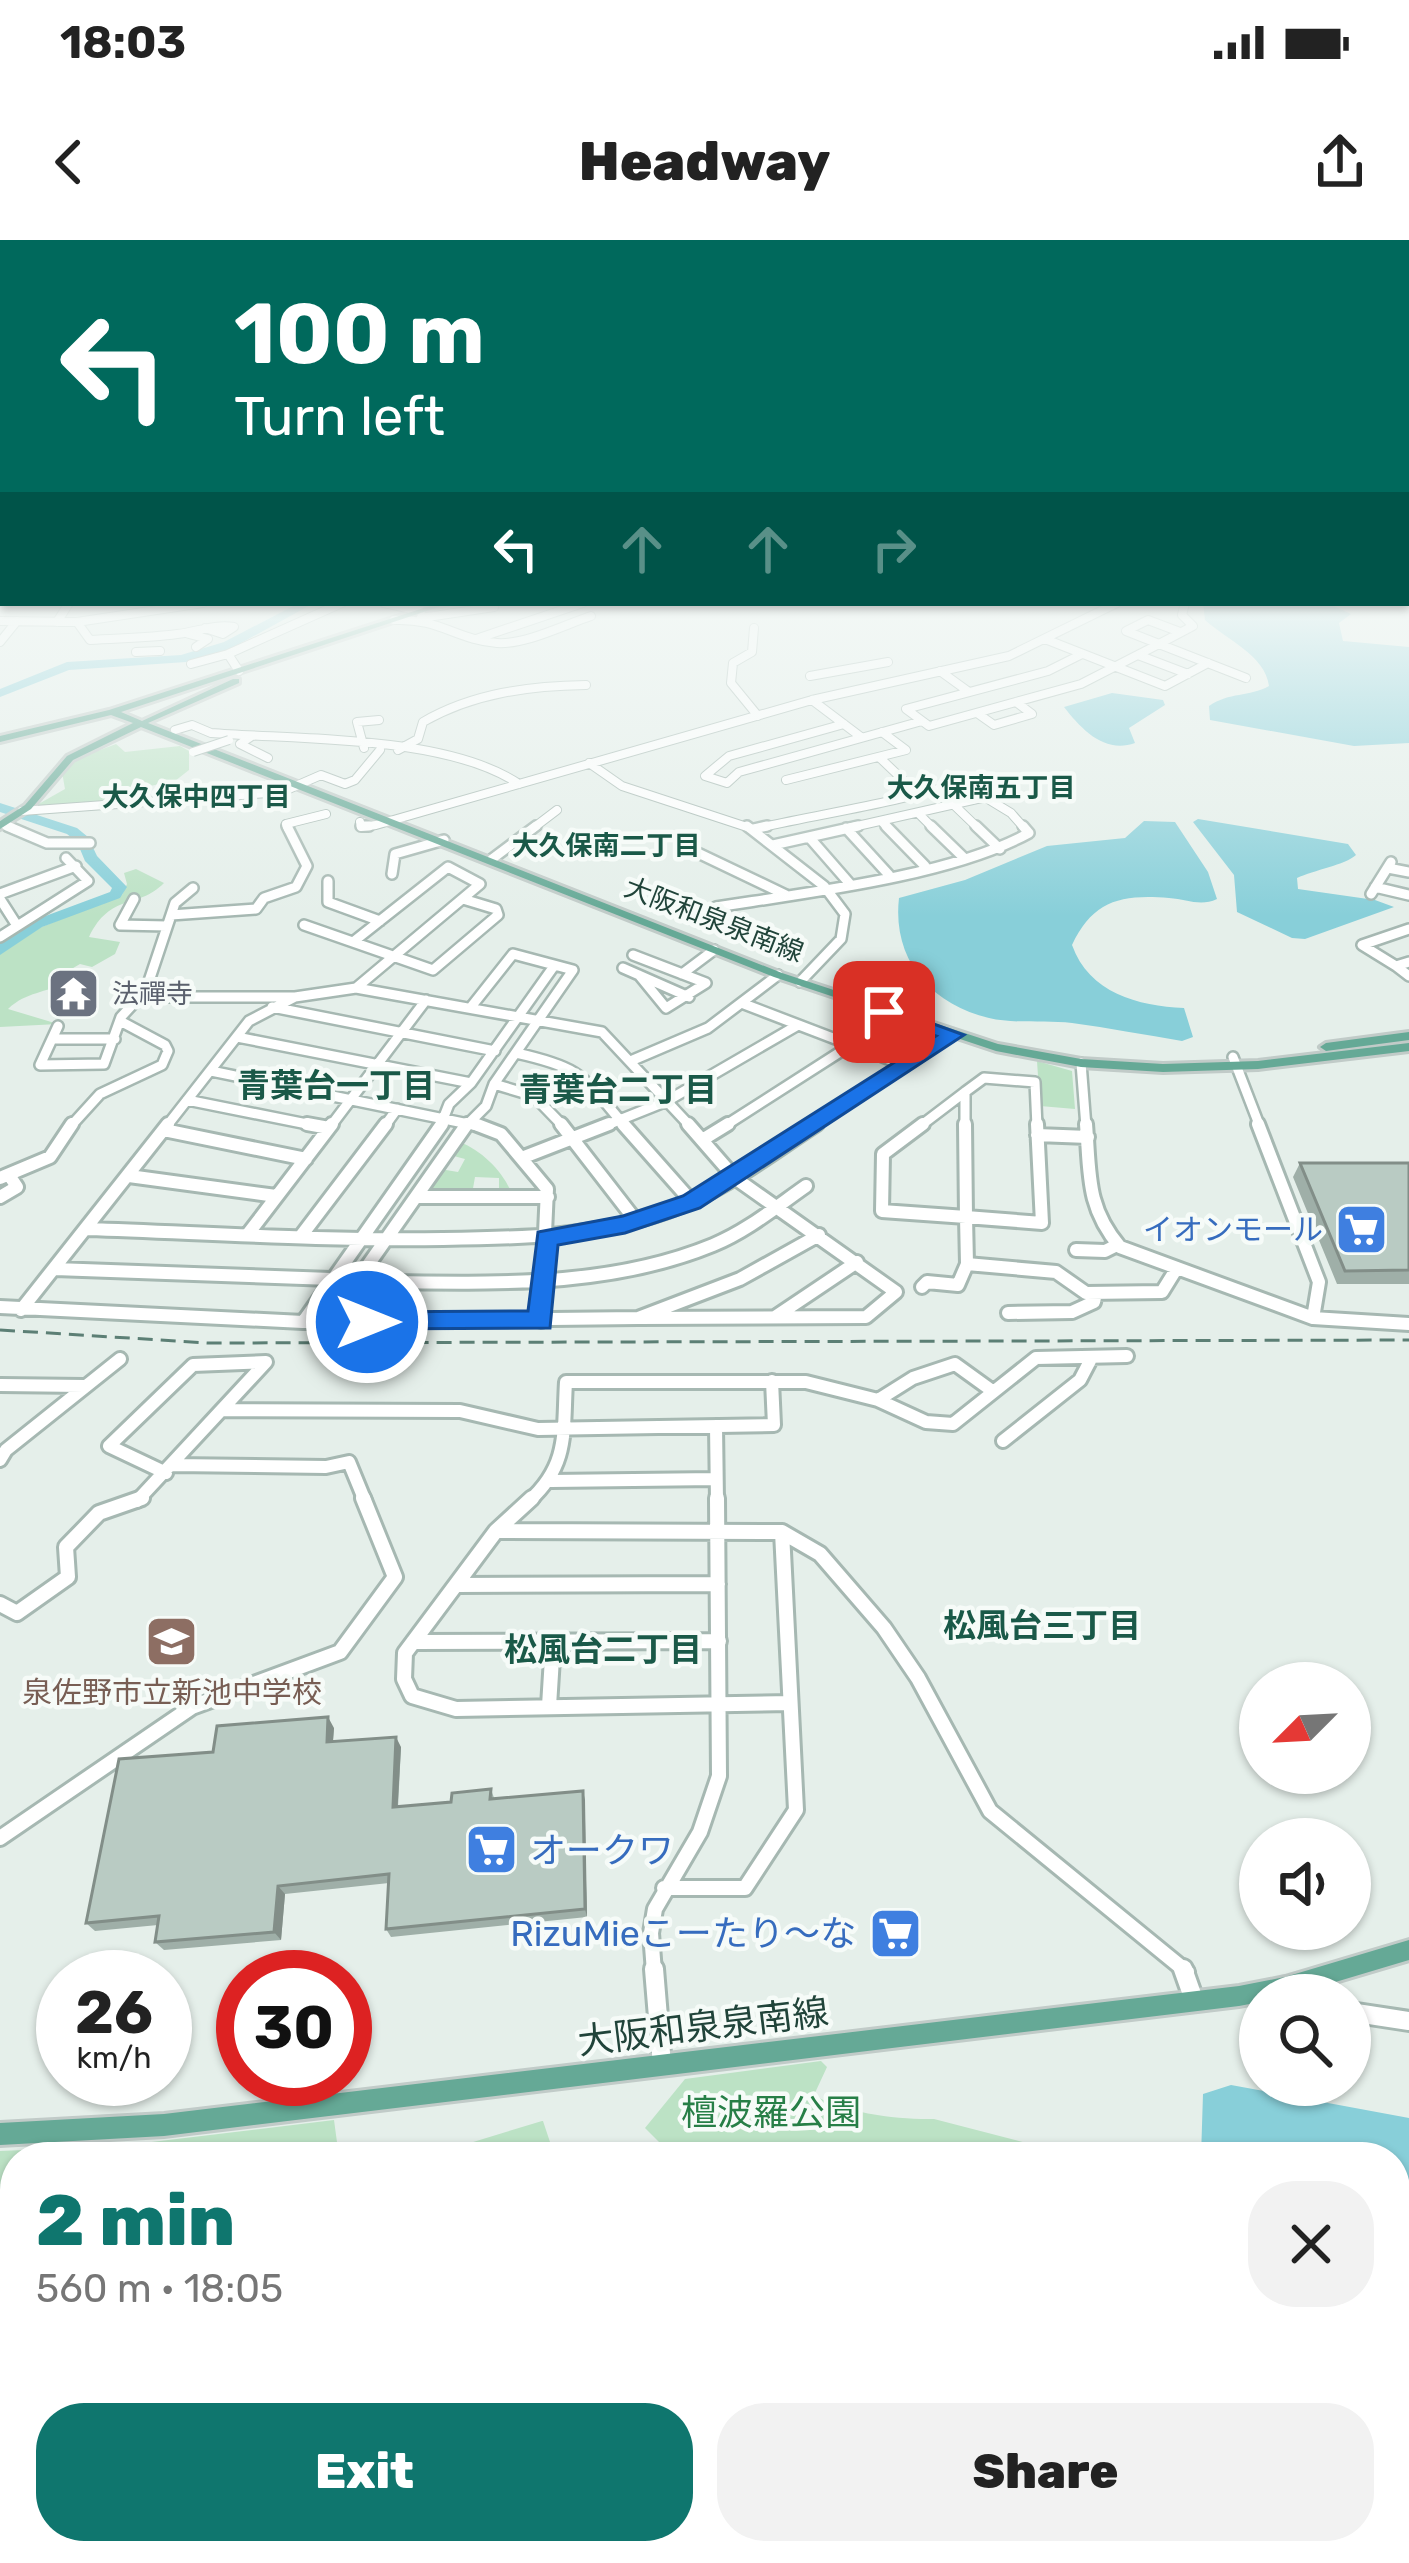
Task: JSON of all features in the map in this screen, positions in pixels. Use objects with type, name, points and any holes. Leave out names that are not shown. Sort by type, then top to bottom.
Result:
[{"type":"main road","points":[[0,739],[151,699]]},
{"type":"main road","points":[[11,819],[70,758],[191,699]]},
{"type":"main road","name":"大阪和泉泉南線","points":[[112,712],[304,783]]},
{"type":"main road","name":"大阪和泉泉南線","points":[[142,722],[175,730],[778,975],[953,1035],[1081,1063],[1236,1061],[1409,1047]]},
{"type":"main road","name":"大阪和泉泉南線","points":[[953,1035],[1123,1057],[1236,1061],[1409,1036]]},
{"type":"main road","name":"大阪和泉泉南線","points":[[1339,1974],[1409,1950]]},
{"type":"main road","name":"大阪和泉泉南線","points":[[0,2134],[164,2125],[1239,1996]]},
{"type":"street","points":[[397,751],[418,739],[423,722],[453,706],[482,699]]},
{"type":"street","points":[[744,699],[758,716]]},
{"type":"street","points":[[942,699],[907,709],[929,726],[1025,699]]},
{"type":"street","points":[[360,822],[367,827],[812,700],[861,737]]},
{"type":"street","points":[[994,725],[1032,714],[1016,702]]},
{"type":"street","points":[[977,713],[1001,735]]},
{"type":"street","points":[[364,748],[357,722],[380,720]]},
{"type":"street","points":[[844,724],[729,756],[705,776],[727,783],[739,772],[922,721]]},
{"type":"street","points":[[175,730],[192,725],[231,737],[448,754],[497,770],[519,784]]},
{"type":"street","points":[[786,780],[906,750],[882,731]]},
{"type":"street","points":[[252,736],[240,744],[268,758]]},
{"type":"street","points":[[193,752],[231,737]]},
{"type":"street","points":[[775,743],[809,773]]},
{"type":"street","points":[[11,819],[282,792],[321,775],[350,782],[380,749]]},
{"type":"street","points":[[879,757],[919,795]]},
{"type":"street","points":[[589,764],[609,781],[754,829],[831,889],[846,918],[844,940],[800,982]]},
{"type":"street","points":[[716,908],[831,889],[1000,849],[1029,833],[960,782],[754,829]]},
{"type":"street","points":[[772,845],[986,797]]},
{"type":"street","points":[[954,805],[1000,849]]},
{"type":"street","points":[[704,811],[724,807]]},
{"type":"street","points":[[492,860],[557,810]]},
{"type":"street","points":[[918,813],[963,857]]},
{"type":"street","points":[[134,899],[120,925],[256,909],[264,898],[296,886],[307,866],[297,855],[286,824],[326,814]]},
{"type":"street","points":[[11,819],[38,841],[90,843]]},
{"type":"street","points":[[881,821],[925,866]]},
{"type":"street","points":[[846,828],[889,875]]},
{"type":"street","points":[[809,837],[850,884]]},
{"type":"street","points":[[392,874],[395,854],[444,841]]},
{"type":"street","points":[[698,853],[786,895]]},
{"type":"street","points":[[0,937],[88,880],[66,858]]},
{"type":"street","points":[[1409,872],[1390,865],[1373,890],[1409,895]]},
{"type":"street","points":[[16,925],[0,896],[76,866]]},
{"type":"street","points":[[353,942],[448,867],[480,884],[356,988]]},
{"type":"street","points":[[328,881],[328,902],[380,921]]},
{"type":"street","points":[[32,882],[48,903]]},
{"type":"street","points":[[58,1026],[40,1066],[104,1064],[121,1017],[142,997],[175,903],[193,888]]},
{"type":"street","points":[[304,925],[434,970],[498,915],[496,909],[463,899]]},
{"type":"street","points":[[1409,929],[1362,945],[1409,976]]},
{"type":"street","points":[[682,974],[714,950]]},
{"type":"street","points":[[328,1322],[470,1121],[486,1106],[494,1084],[573,970],[513,954],[471,1007]]},
{"type":"street","points":[[633,955],[706,983],[666,1008],[639,975]]},
{"type":"street","points":[[1396,966],[1409,962]]},
{"type":"street","points":[[302,1322],[446,1118],[456,1094],[471,1083],[554,966]]},
{"type":"street","points":[[622,968],[689,997]]},
{"type":"street","points":[[632,1060],[684,1040],[744,1004],[778,975]]},
{"type":"street","points":[[0,1307],[302,1322],[866,1317],[896,1292],[735,1178],[602,1032],[356,988],[295,997],[142,997]]},
{"type":"street","points":[[21,1310],[249,1022],[295,997]]},
{"type":"street","points":[[248,1234],[426,1000]]},
{"type":"street","points":[[744,1004],[906,1066]]},
{"type":"street","points":[[272,1007],[495,1051]]},
{"type":"street","points":[[0,1197],[17,1187],[5,1177],[50,1157],[79,1113],[100,1094],[162,1065],[168,1051],[165,1045],[122,1022]]},
{"type":"street","points":[[524,1157],[667,1101],[798,1025]]},
{"type":"street","points":[[88,1229],[385,1240],[546,1238],[636,1221],[692,1202],[735,1178],[953,1035]]},
{"type":"street","points":[[237,1037],[471,1083]]},
{"type":"street","points":[[52,1039],[115,1039]]},
{"type":"street","points":[[702,1140],[851,1046]]},
{"type":"street","points":[[516,1053],[566,1064],[692,1202]]},
{"type":"street","points":[[1236,1061],[1319,1282],[1313,1318]]},
{"type":"street","points":[[1081,1063],[1096,1216],[1117,1244],[1175,1271],[1313,1318],[1409,1324]]},
{"type":"street","points":[[211,1071],[470,1121],[501,1134],[524,1157],[548,1197],[541,1321]]},
{"type":"street","points":[[984,1078],[1035,1082],[1037,1135],[1042,1223],[882,1211],[883,1154],[984,1078]]},
{"type":"street","points":[[494,1084],[533,1096],[636,1221]]},
{"type":"street","points":[[922,1286],[927,1282],[958,1285],[967,1264],[965,1092]]},
{"type":"street","points":[[188,1100],[329,1128]]},
{"type":"street","points":[[301,1237],[397,1109]]},
{"type":"street","points":[[164,1130],[306,1159]]},
{"type":"street","points":[[1037,1135],[1088,1137]]},
{"type":"street","points":[[129,1176],[276,1196]]},
{"type":"street","points":[[358,1282],[543,1281],[618,1273],[716,1244],[806,1186]]},
{"type":"street","points":[[416,1197],[548,1197]]},
{"type":"street","points":[[638,1318],[740,1279],[819,1235]]},
{"type":"street","points":[[1076,1250],[1105,1251],[1117,1244]]},
{"type":"street","points":[[774,1318],[857,1262]]},
{"type":"street","points":[[967,1264],[1056,1273],[1086,1293],[1162,1292],[1175,1271]]},
{"type":"street","points":[[55,1269],[331,1279]]},
{"type":"street","points":[[1009,1313],[1072,1312],[1094,1302],[1096,1293]]},
{"type":"street","points":[[790,1703],[456,1708],[418,1701],[407,1691],[401,1673],[405,1653],[496,1532],[551,1480],[561,1456],[566,1382],[806,1382],[878,1400],[926,1422],[953,1424],[1036,1358],[1127,1356]]},
{"type":"street","points":[[1003,1441],[1080,1381],[1092,1357]]},
{"type":"street","points":[[2,1453],[120,1359]]},
{"type":"street","points":[[0,1604],[17,1613],[68,1577],[66,1547],[99,1513],[140,1500],[170,1469],[224,1410],[266,1362],[193,1365],[109,1446],[170,1469],[349,1462],[395,1576],[340,1652],[192,1707],[0,1838]]},
{"type":"street","points":[[878,1400],[913,1378],[955,1364],[991,1390]]},
{"type":"street","points":[[224,1410],[460,1411],[538,1429],[774,1425],[772,1381]]},
{"type":"street","points":[[0,1384],[86,1386]]},
{"type":"street","points":[[662,2065],[651,1933],[664,1888],[712,1804],[719,1776],[716,1426]]},
{"type":"street","points":[[551,1480],[716,1479]]},
{"type":"street","points":[[496,1532],[798,1534],[836,1570],[905,1659],[965,1778],[990,1811],[1187,1972],[1194,2000]]},
{"type":"street","points":[[664,1888],[745,1888],[796,1810],[782,1532]]},
{"type":"street","points":[[456,1585],[718,1584]]},
{"type":"street","points":[[413,1642],[719,1641]]},
{"type":"street","points":[[549,1706],[553,1642]]},
{"type":"street","points":[[1371,2015],[1409,2021]]},
{"type":"green space","points":[[116,744],[125,752],[180,746],[189,751],[189,770],[175,781],[145,787],[123,800],[35,806],[65,789],[62,772],[76,759]]},
{"type":"green space","points":[[136,869],[164,883],[115,907],[97,923],[89,937],[120,942],[115,954],[92,967],[80,964],[68,971],[67,981],[8,1009],[58,1024],[0,1027],[0,954],[39,928],[122,895],[127,884],[124,873]]},
{"type":"green space","points":[[1037,1061],[1072,1071],[1075,1109],[1040,1106]]},
{"type":"green space","points":[[460,1142],[491,1163],[512,1194],[499,1193],[499,1178],[475,1177],[472,1194],[424,1192],[440,1169],[458,1172],[465,1159],[450,1155]]},
{"type":"green space","name":"檀波羅公園","points":[[821,2061],[827,2067],[814,2095],[840,2106],[889,2117],[934,2119],[1022,2142],[659,2142],[645,2128],[685,2079]]},
{"type":"green space","points":[[334,2120],[337,2142],[151,2142]]},
{"type":"green space","points":[[542,2121],[550,2142],[473,2142]]},
{"type":"water","points":[[1090,699],[1159,699],[1165,705],[1129,728],[1135,743],[1124,746],[1104,743],[1064,707]]},
{"type":"water","points":[[1409,699],[1409,743],[1354,746],[1210,720],[1209,706],[1216,702]]},
{"type":"water","points":[[1198,819],[1348,844],[1356,855],[1297,878],[1298,889],[1394,907],[1305,939],[1292,938],[1237,912],[1234,875],[1193,822]]},
{"type":"water","points":[[1144,821],[1175,822],[1208,872],[1217,899],[1122,900],[1089,919],[1072,945],[1090,975],[1117,994],[1184,1008],[1193,1037],[1182,1041],[1072,1023],[989,1018],[949,1002],[919,976],[902,941],[899,898],[965,880],[1047,846],[1125,838]]},
{"type":"water","points":[[1231,2085],[1239,2086],[1239,2106],[1344,2106],[1409,2118],[1409,2142],[1201,2142],[1203,2094]]},
{"type":"building","name":"イオンモール","points":[[1300,1163],[1409,1163],[1409,1270],[1345,1271]]},
{"type":"building","points":[[328,1717],[327,1742],[396,1737],[393,1807],[451,1802],[452,1793],[491,1789],[490,1799],[583,1791],[585,1909],[386,1929],[389,1874],[278,1886],[274,1932],[155,1942],[159,1916],[86,1923],[119,1759],[213,1752],[217,1726]]},
{"type":"waterway","points":[[0,807],[72,831],[83,840],[90,858],[120,887],[115,895],[37,924],[0,950]]},
{"type":"railway","points":[[0,1330],[208,1343],[1409,1340]]},
{"type":"place","name":"法禪寺","points":[[73,994]]},
{"type":"place","name":"イオンモール","points":[[1362,1230]]},
{"type":"place","name":"泉佐野市立新池中学校","points":[[172,1641]]},
{"type":"place","name":"オークワ","points":[[491,1850]]},
{"type":"place","name":"RizuMieこーたり～な","points":[[895,1933]]},
{"type":"district","name":"大久保南五丁目","points":[[981,788]]},
{"type":"district","name":"大久保中四丁目","points":[[196,797]]},
{"type":"district","name":"大久保南二丁目","points":[[606,846]]},
{"type":"district","name":"青葉台一丁目","points":[[336,1085]]},
{"type":"district","name":"青葉台二丁目","points":[[618,1089]]},
{"type":"district","name":"松風台三丁目","points":[[1042,1625]]},
{"type":"district","name":"松風台二丁目","points":[[603,1649]]},
{"type":"route","points":[[367,1322],[541,1321],[546,1238],[625,1224],[692,1202],[953,1035],[884,1012]]}]
